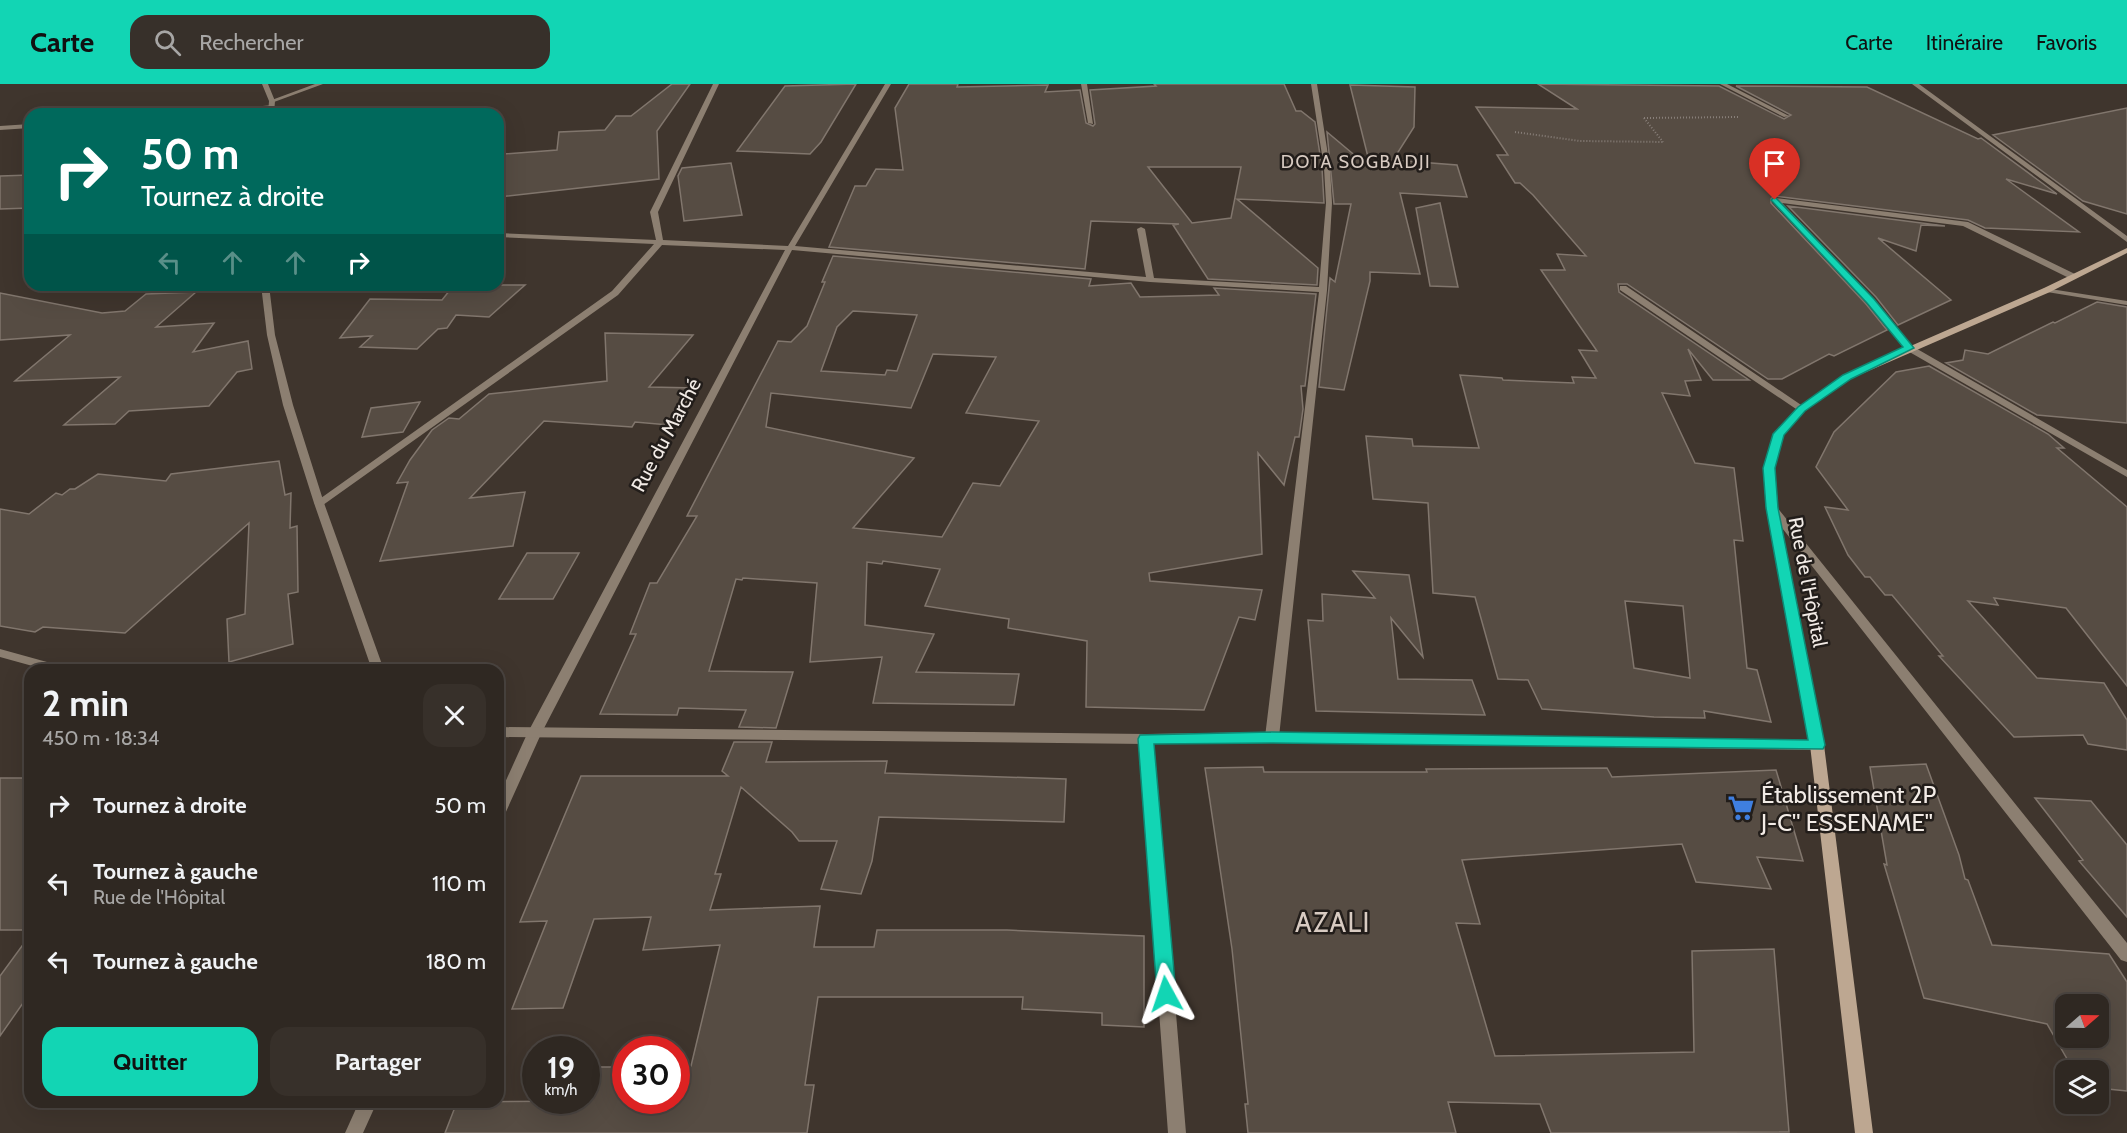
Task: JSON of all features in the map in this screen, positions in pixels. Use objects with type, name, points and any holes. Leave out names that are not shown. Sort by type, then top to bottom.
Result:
[{"type":"main road","name":"Rue de l'Hôpital","points":[[1864,1133],[1817,745],[1772,508],[1769,468],[1775,446],[1779,434],[1802,409],[1847,377],[1909,348],[2048,290],[2127,250]]},
{"type":"street","points":[[266,84],[272,108]]},
{"type":"street","points":[[232,108],[272,104],[320,84]]},
{"type":"street","points":[[660,242],[654,212],[716,84]]},
{"type":"street","name":"Rue du Marché","points":[[504,801],[534,734],[790,248],[888,84]]},
{"type":"street","points":[[1084,84],[1091,123]]},
{"type":"street","points":[[1272,737],[1323,290],[1329,203],[1327,168],[1314,84]]},
{"type":"street","points":[[1723,84],[1786,116]]},
{"type":"street","points":[[1915,84],[2127,240]]},
{"type":"street","points":[[0,128],[24,126]]},
{"type":"street","points":[[2072,276],[1965,224],[1775,200],[1871,301],[1909,348],[2127,474]]},
{"type":"street","points":[[1141,229],[1150,280]]},
{"type":"street","points":[[504,235],[790,248],[1150,280],[1323,290]]},
{"type":"street","points":[[319,503],[615,293],[660,242]]},
{"type":"street","points":[[1623,288],[1802,409]]},
{"type":"street","points":[[2048,290],[2127,303]]},
{"type":"street","points":[[266,291],[271,335],[288,405],[319,503],[376,664]]},
{"type":"street","points":[[1772,508],[2127,955]]},
{"type":"street","points":[[0,653],[39,664]]},
{"type":"street","points":[[504,732],[1146,739],[1272,737],[1817,745]]},
{"type":"street","points":[[1146,739],[1177,1133]]},
{"type":"street","points":[[354,1133],[365,1108]]},
{"type":"path","points":[[1515,132],[1580,141],[1637,144],[1664,142],[1644,118],[1740,117]]},
{"type":"building","points":[[672,84],[690,84],[657,131],[659,179],[504,196],[504,154],[557,150],[559,132],[605,130],[616,116],[631,116]]},
{"type":"building","points":[[856,84],[821,142],[810,154],[737,151],[785,86]]},
{"type":"building","points":[[909,84],[958,84],[957,87],[1048,85],[1045,92],[1080,90],[1086,123],[1093,126],[1095,124],[1090,90],[1156,86],[1154,84],[1284,84],[1296,111],[1301,111],[1315,122],[1322,168],[1324,203],[1237,199],[1318,268],[1317,285],[1208,279],[1173,225],[1179,224],[1091,221],[1085,269],[829,247],[855,186],[866,186],[876,169],[903,170],[895,108]],"holes":[[[1148,167],[1241,167],[1231,218],[1192,223]]]},
{"type":"building","points":[[1538,84],[1719,86],[1784,119],[1791,115],[1736,86],[1867,87],[1978,139],[1981,138],[2057,194],[2006,179],[2079,232],[1985,228],[1968,220],[1774,196],[1771,203],[1866,304],[1887,330],[1834,356],[1829,354],[1782,379],[1768,379],[1627,284],[1618,284],[1619,292],[1749,380],[1713,380],[1688,349],[1701,380],[1685,381],[1690,396],[1662,393],[1695,463],[1734,468],[1743,541],[1734,540],[1747,668],[1757,670],[1771,722],[1704,711],[1705,718],[1654,717],[1542,709],[1528,680],[1498,679],[1475,597],[1433,593],[1428,503],[1373,499],[1366,436],[1412,439],[1413,446],[1479,448],[1460,375],[1502,378],[1503,380],[1574,383],[1572,377],[1596,378],[1579,350],[1597,351],[1541,270],[1565,270],[1557,254],[1586,256],[1533,195],[1520,183],[1515,183],[1497,155],[1508,155],[1476,107],[1577,109]],"holes":[[[1625,601],[1683,606],[1690,678],[1634,668]]]},
{"type":"building","points":[[1350,85],[1415,87],[1414,127],[1393,160],[1457,165],[1467,197],[1400,193],[1420,274],[1370,272],[1370,281],[1344,390],[1319,387],[1330,278],[1335,282],[1351,204],[1334,204],[1327,132],[1371,169]]},
{"type":"building","points":[[2127,108],[2127,214],[2083,201],[1993,135]]},
{"type":"building","points":[[731,163],[742,215],[684,221],[678,176],[682,168]]},
{"type":"building","points":[[24,175],[24,208],[0,209],[0,176]]},
{"type":"building","points":[[1440,203],[1458,287],[1430,286],[1416,208]]},
{"type":"building","points":[[1788,206],[1945,226],[1921,225],[1916,251],[1878,238],[1951,300],[1898,325],[1876,297]]},
{"type":"building","points":[[833,256],[1091,279],[1089,286],[1131,283],[1140,297],[1219,295],[1214,288],[1316,294],[1305,386],[1301,386],[1303,409],[1299,437],[1295,437],[1284,485],[1258,453],[1262,554],[1149,573],[1150,581],[1262,590],[1255,620],[1239,617],[1204,710],[1086,707],[1087,641],[1008,628],[1009,619],[925,606],[940,569],[883,561],[882,564],[867,562],[865,625],[934,634],[916,672],[1019,674],[1014,705],[873,703],[882,657],[810,662],[817,583],[743,578],[742,580],[736,579],[709,671],[793,672],[776,728],[739,727],[746,710],[679,708],[677,715],[600,714],[636,634],[630,634],[650,583],[657,583],[697,516],[687,516],[778,341],[791,342],[807,326],[825,282],[822,282]],"holes":[[[853,311],[917,315],[897,371],[887,370],[885,375],[821,371],[837,327]],[[933,354],[996,357],[966,413],[1039,421],[1000,486],[973,483],[942,537],[853,528],[914,458],[766,427],[771,393],[911,408]]]},
{"type":"building","points":[[504,285],[525,285],[489,317],[456,315],[447,328],[438,329],[417,349],[360,347],[372,336],[340,338],[370,299],[442,300],[449,291],[504,291]]},
{"type":"building","points":[[196,292],[156,327],[214,323],[193,352],[248,341],[252,369],[237,372],[209,406],[129,411],[115,424],[64,425],[120,377],[15,381],[70,335],[0,340],[0,293],[102,313],[125,311],[146,294]]},
{"type":"building","points":[[2097,302],[2127,307],[2127,423],[2037,415],[1946,363],[1963,360],[1965,350],[1988,354]]},
{"type":"building","points":[[605,333],[693,335],[649,387],[697,388],[669,425],[635,422],[632,427],[544,421],[470,498],[525,492],[513,546],[380,561],[408,482],[397,483],[410,460],[432,430],[449,418],[459,419],[489,394],[607,381]]},
{"type":"building","points":[[1929,366],[2048,434],[2064,448],[2057,448],[2127,507],[2127,686],[2066,608],[1994,598],[1998,605],[1968,601],[2037,678],[2104,683],[2127,720],[2127,750],[2088,744],[2083,735],[2014,737],[1939,656],[1943,656],[1892,595],[1885,595],[1870,577],[1865,577],[1848,555],[1825,507],[1848,510],[1816,467],[1834,432],[1896,372]]},
{"type":"building","points":[[420,402],[403,432],[362,437],[371,408]]},
{"type":"building","points":[[279,461],[285,495],[291,493],[290,528],[297,526],[298,592],[288,594],[293,644],[229,662],[227,619],[245,614],[249,523],[125,633],[43,627],[35,632],[0,626],[0,509],[29,514],[56,493],[62,495],[98,474],[166,481],[171,474]]},
{"type":"building","points":[[527,553],[579,553],[553,599],[499,599]]},
{"type":"building","points":[[1353,571],[1409,575],[1423,657],[1391,618],[1398,679],[1472,680],[1485,715],[1316,711],[1308,620],[1323,621],[1322,594],[1375,598]]},
{"type":"building","points":[[734,742],[772,742],[766,762],[887,761],[885,773],[1066,779],[1064,822],[879,817],[872,861],[861,894],[821,889],[837,841],[799,841],[792,832],[741,787],[715,874],[721,874],[710,910],[820,906],[814,947],[874,947],[877,930],[1007,930],[1144,936],[1144,1027],[1102,1025],[1102,1013],[1022,1009],[1023,997],[818,997],[805,1085],[814,1085],[807,1133],[445,1133],[455,1108],[504,1108],[504,1102],[522,1101],[522,1114],[600,1114],[600,1067],[612,1067],[612,1114],[690,1114],[690,1066],[720,945],[643,950],[651,917],[594,919],[563,1008],[512,1009],[547,921],[520,922],[581,776],[728,776],[722,771]]},
{"type":"building","points":[[1926,764],[1959,855],[1965,879],[1968,880],[1992,945],[2109,954],[2127,982],[2127,1091],[2109,1089],[2109,1060],[2068,1060],[2061,1048],[2109,1048],[2109,994],[2055,994],[2055,1038],[2047,1024],[1924,998],[1884,864],[1887,865],[1870,767]]},
{"type":"building","points":[[1263,767],[1264,772],[1427,772],[1426,769],[1607,768],[1612,777],[1776,770],[1803,861],[1757,857],[1771,889],[1696,882],[1682,844],[1462,860],[1480,924],[1456,923],[1495,1056],[1694,1052],[1692,951],[1774,949],[1789,1132],[1551,1133],[1540,1104],[1448,1102],[1456,1133],[1248,1133],[1245,1104],[1248,1104],[1232,949],[1205,768]]},
{"type":"building","points":[[0,778],[24,778],[24,930],[0,930]]},
{"type":"building","points":[[2035,798],[2091,801],[2127,845],[2127,917],[2079,861],[2083,860]]},
{"type":"building","points":[[24,943],[24,1002],[0,1036],[0,976]]},
{"type":"place","name":"Établissement 2P J-C'' ESSENAME''","points":[[1741,808]]},
{"type":"district","name":"DOTA SOGBADJI","points":[[1356,162]]},
{"type":"district","name":"AZALI","points":[[1333,922]]},
{"type":"route","points":[[1166,994],[1146,739],[1272,737],[1817,745],[1772,508],[1769,468],[1779,434],[1802,409],[1847,377],[1909,348],[1871,301],[1775,200]]}]
